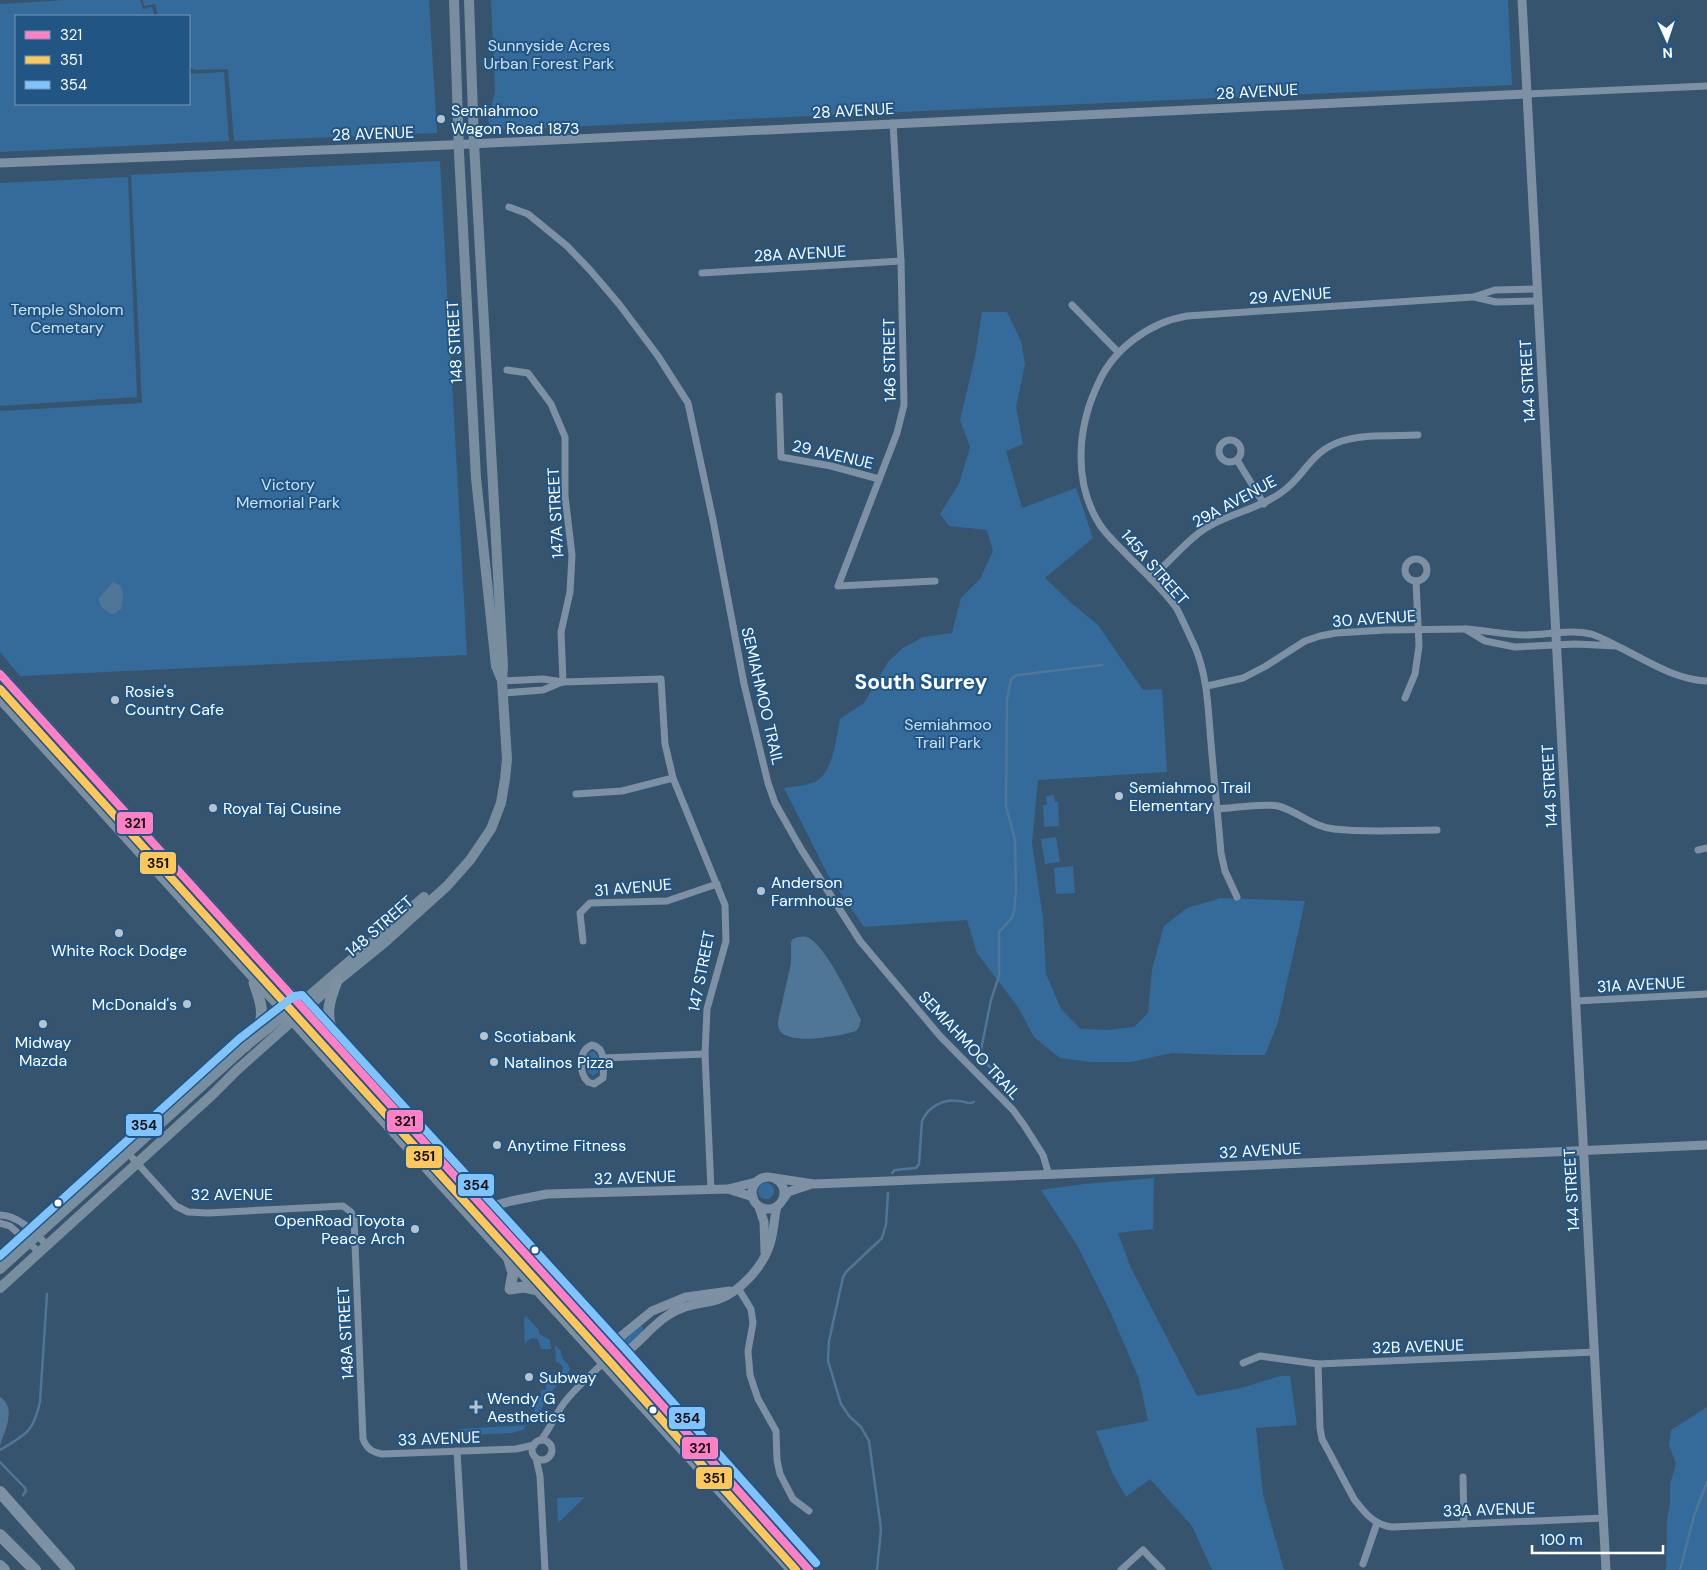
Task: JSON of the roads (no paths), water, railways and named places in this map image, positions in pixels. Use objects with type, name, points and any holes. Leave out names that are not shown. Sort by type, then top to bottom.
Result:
[{"type":"highway","points":[[0,1492],[69,1570]]},
{"type":"highway","points":[[0,1535],[36,1570]]},
{"type":"highway","points":[[0,1566],[4,1570]]},
{"type":"main road","name":"148 STREET","points":[[454,0],[458,144],[476,478],[496,666],[502,681]]},
{"type":"main road","name":"148 STREET","points":[[301,1007],[338,981],[447,886],[470,860],[491,829],[501,803],[507,759],[474,143],[470,0]]},
{"type":"main road","points":[[0,674],[485,1208],[809,1570]]},
{"type":"main road","points":[[0,690],[8,696],[54,746],[61,750],[67,748]]},
{"type":"main road","points":[[0,698],[792,1570]]},
{"type":"main road","points":[[56,759],[60,758],[67,761],[112,810],[135,823]]},
{"type":"main road","name":"148 STREET","points":[[301,1007],[470,860]]},
{"type":"main road","points":[[246,1046],[259,1027],[262,1014],[260,1000],[252,977]]},
{"type":"main road","points":[[335,1044],[328,1022],[328,1007],[338,981]]},
{"type":"main road","points":[[0,1288],[137,1163],[301,1007]]},
{"type":"main road","points":[[0,1269],[246,1046],[289,1018]]},
{"type":"main road","points":[[423,1163],[450,1182],[478,1210],[485,1208]]},
{"type":"main road","points":[[509,1258],[513,1273],[510,1289],[524,1287],[538,1290]]},
{"type":"street","name":"144 STREET","points":[[1522,0],[1606,1570]]},
{"type":"street","name":"28 AVENUE","points":[[0,163],[458,144],[1707,86]]},
{"type":"street","name":"146 STREET","points":[[893,123],[901,261],[904,405],[897,433],[838,586],[935,581]]},
{"type":"street","name":"SEMIAHMOO TRAIL","points":[[509,207],[528,214],[567,246],[590,270],[619,304],[658,356],[688,404],[713,520],[744,684],[768,783],[775,803],[801,849],[860,941],[940,1036],[1013,1110],[1043,1155],[1049,1175]]},
{"type":"street","name":"28A AVENUE","points":[[702,273],[901,261]]},
{"type":"street","name":"29 AVENUE","points":[[1118,352],[1149,329],[1170,319],[1187,316],[1473,297],[1495,290],[1537,289]]},
{"type":"street","name":"29 AVENUE","points":[[1473,297],[1496,302],[1538,301]]},
{"type":"street","points":[[1072,305],[1118,352]]},
{"type":"street","name":"145A STREET","points":[[1118,352],[1104,368],[1091,399],[1084,426],[1081,454],[1082,481],[1090,505],[1101,527],[1176,608],[1195,648],[1207,686],[1221,853],[1225,871],[1237,897]]},
{"type":"street","name":"147A STREET","points":[[508,370],[528,373],[551,404],[565,437],[565,496],[572,555],[570,592],[561,632],[563,682]]},
{"type":"street","name":"29 AVENUE","points":[[779,396],[781,457],[831,466],[879,479]]},
{"type":"street","name":"29A AVENUE","points":[[1150,578],[1194,536],[1218,521],[1264,504],[1290,485],[1312,458],[1341,441],[1355,438],[1418,435]]},
{"type":"street","points":[[1237,460],[1264,504]]},
{"type":"street","points":[[1405,698],[1418,661],[1419,629],[1416,581]]},
{"type":"street","name":"30 AVENUE","points":[[1207,686],[1243,678],[1305,641],[1320,636],[1336,633],[1419,629],[1488,630],[1509,634],[1590,634],[1606,639],[1664,671],[1691,679],[1707,681]]},
{"type":"street","name":"30 AVENUE","points":[[1465,629],[1485,640],[1508,646],[1617,646]]},
{"type":"street","points":[[1508,646],[1509,634]]},
{"type":"street","name":"147 STREET","points":[[563,682],[661,678],[665,744],[674,778],[725,905],[726,941],[707,1009],[705,1054],[710,1190]]},
{"type":"street","points":[[502,681],[543,679],[563,682]]},
{"type":"street","points":[[503,693],[543,690],[563,682]]},
{"type":"street","points":[[576,794],[622,791],[674,778]]},
{"type":"street","points":[[1217,809],[1278,806],[1314,824],[1332,829],[1437,830]]},
{"type":"street","points":[[1698,850],[1707,848]]},
{"type":"street","name":"31 AVENUE","points":[[583,941],[580,913],[590,903],[667,901],[718,884]]},
{"type":"street","name":"31A AVENUE","points":[[1576,1001],[1707,994]]},
{"type":"street","points":[[588,1046],[595,1046],[601,1050],[603,1058],[603,1078],[598,1083],[588,1082],[583,1074],[582,1053],[588,1046]]},
{"type":"street","points":[[603,1058],[705,1054]]},
{"type":"street","name":"32 AVENUE","points":[[774,1178],[814,1184],[1707,1145]]},
{"type":"street","name":"32 AVENUE","points":[[128,1153],[176,1206],[188,1212],[208,1213],[343,1206],[351,1212],[354,1219]]},
{"type":"street","points":[[545,1570],[540,1476],[532,1449],[534,1445],[544,1441],[557,1412],[565,1401],[603,1363],[619,1357],[675,1310],[689,1305],[717,1300],[755,1273],[765,1254],[770,1244],[783,1187],[774,1178],[765,1177],[756,1182],[752,1190],[752,1197],[759,1206],[764,1222],[765,1254]]},
{"type":"street","name":"32 AVENUE","points":[[485,1208],[511,1200],[547,1194],[728,1189],[756,1182]]},
{"type":"street","name":"32 AVENUE","points":[[780,1203],[788,1192],[814,1184]]},
{"type":"street","name":"32 AVENUE","points":[[728,1189],[752,1197]]},
{"type":"street","points":[[759,1206],[769,1209],[780,1203]]},
{"type":"street","points":[[0,1215],[16,1220],[33,1239],[39,1252]]},
{"type":"street","name":"148A STREET","points":[[354,1219],[363,1439],[366,1445]]},
{"type":"street","points":[[0,1223],[10,1226],[47,1245]]},
{"type":"street","points":[[603,1363],[609,1346],[642,1318],[669,1303],[693,1295],[735,1289]]},
{"type":"street","points":[[735,1289],[750,1305],[752,1313],[753,1323],[748,1352],[750,1375],[758,1399],[776,1431],[780,1474],[792,1499],[809,1511]]},
{"type":"street","name":"32B AVENUE","points":[[1243,1363],[1263,1356],[1318,1364],[1595,1352]]},
{"type":"street","points":[[1318,1364],[1322,1439],[1354,1500],[1377,1524],[1363,1564]]},
{"type":"street","points":[[540,1476],[545,1460],[552,1452],[552,1448],[544,1441]]},
{"type":"street","name":"33 AVENUE","points":[[366,1445],[372,1452],[382,1454],[516,1449],[534,1445]]},
{"type":"street","name":"33 AVENUE","points":[[516,1449],[535,1457]]},
{"type":"street","points":[[457,1451],[464,1570]]},
{"type":"street","points":[[535,1457],[545,1460]]},
{"type":"street","points":[[1463,1477],[1464,1524]]},
{"type":"street","name":"33A AVENUE","points":[[1377,1524],[1392,1527],[1604,1518]]},
{"type":"street","points":[[1121,1570],[1143,1550],[1162,1570]]},
{"type":"waterway","points":[[1002,1081],[980,1055],[991,1000],[999,976],[999,932],[1012,918],[1016,890],[1015,840],[1006,806],[1007,700],[1011,679],[1017,675],[1102,665]]},
{"type":"waterway","points":[[892,1173],[895,1170],[916,1168],[919,1164],[922,1121],[932,1108],[942,1102],[953,1100],[974,1102]]},
{"type":"waterway","points":[[877,1570],[881,1529],[869,1441],[861,1427],[849,1416],[841,1404],[828,1361],[829,1341],[843,1277],[882,1238],[886,1225],[888,1193]]},
{"type":"waterway","points":[[0,1450],[27,1432],[37,1412],[40,1402],[47,1294]]},
{"type":"waterway","points":[[0,1462],[25,1488],[26,1491],[23,1495]]},
{"type":"waterway","points":[[1680,1570],[1694,1516],[1707,1482]]},
{"type":"place","name":"Semiahmoo Wagon Road 1873","points":[[441,119]]},
{"type":"place","name":"Rosie's Country Cafe","points":[[115,700]]},
{"type":"place","name":"Semiahmoo Trail Elementary","points":[[1119,796]]},
{"type":"place","name":"Royal Taj Cusine","points":[[213,808]]},
{"type":"place","name":"Anderson Farmhouse","points":[[761,891]]},
{"type":"place","name":"White Rock Dodge","points":[[119,933]]},
{"type":"place","name":"McDonald's","points":[[187,1004]]},
{"type":"place","name":"Midway Mazda","points":[[43,1024]]},
{"type":"place","name":"Scotiabank","points":[[484,1036]]},
{"type":"place","name":"Natalinos Pizza","points":[[494,1062]]},
{"type":"place","name":"Anytime Fitness","points":[[497,1145]]},
{"type":"place","name":"OpenRoad Toyota Peace Arch","points":[[415,1229]]},
{"type":"place","name":"Subway","points":[[529,1377]]},
{"type":"place","name":"Wendy G Aesthetics","points":[[476,1407]]},
{"type":"district","name":"South Surrey","points":[[921,682]]},
{"type":"park label","name":"Sunnyside Acres Urban Forest Park","points":[[549,54]]},
{"type":"park label","name":"Temple Sholom Cemetary","points":[[67,318]]},
{"type":"park label","name":"Victory Memorial Park","points":[[288,493]]},
{"type":"park label","name":"Semiahmoo Trail Park","points":[[948,733]]}]
